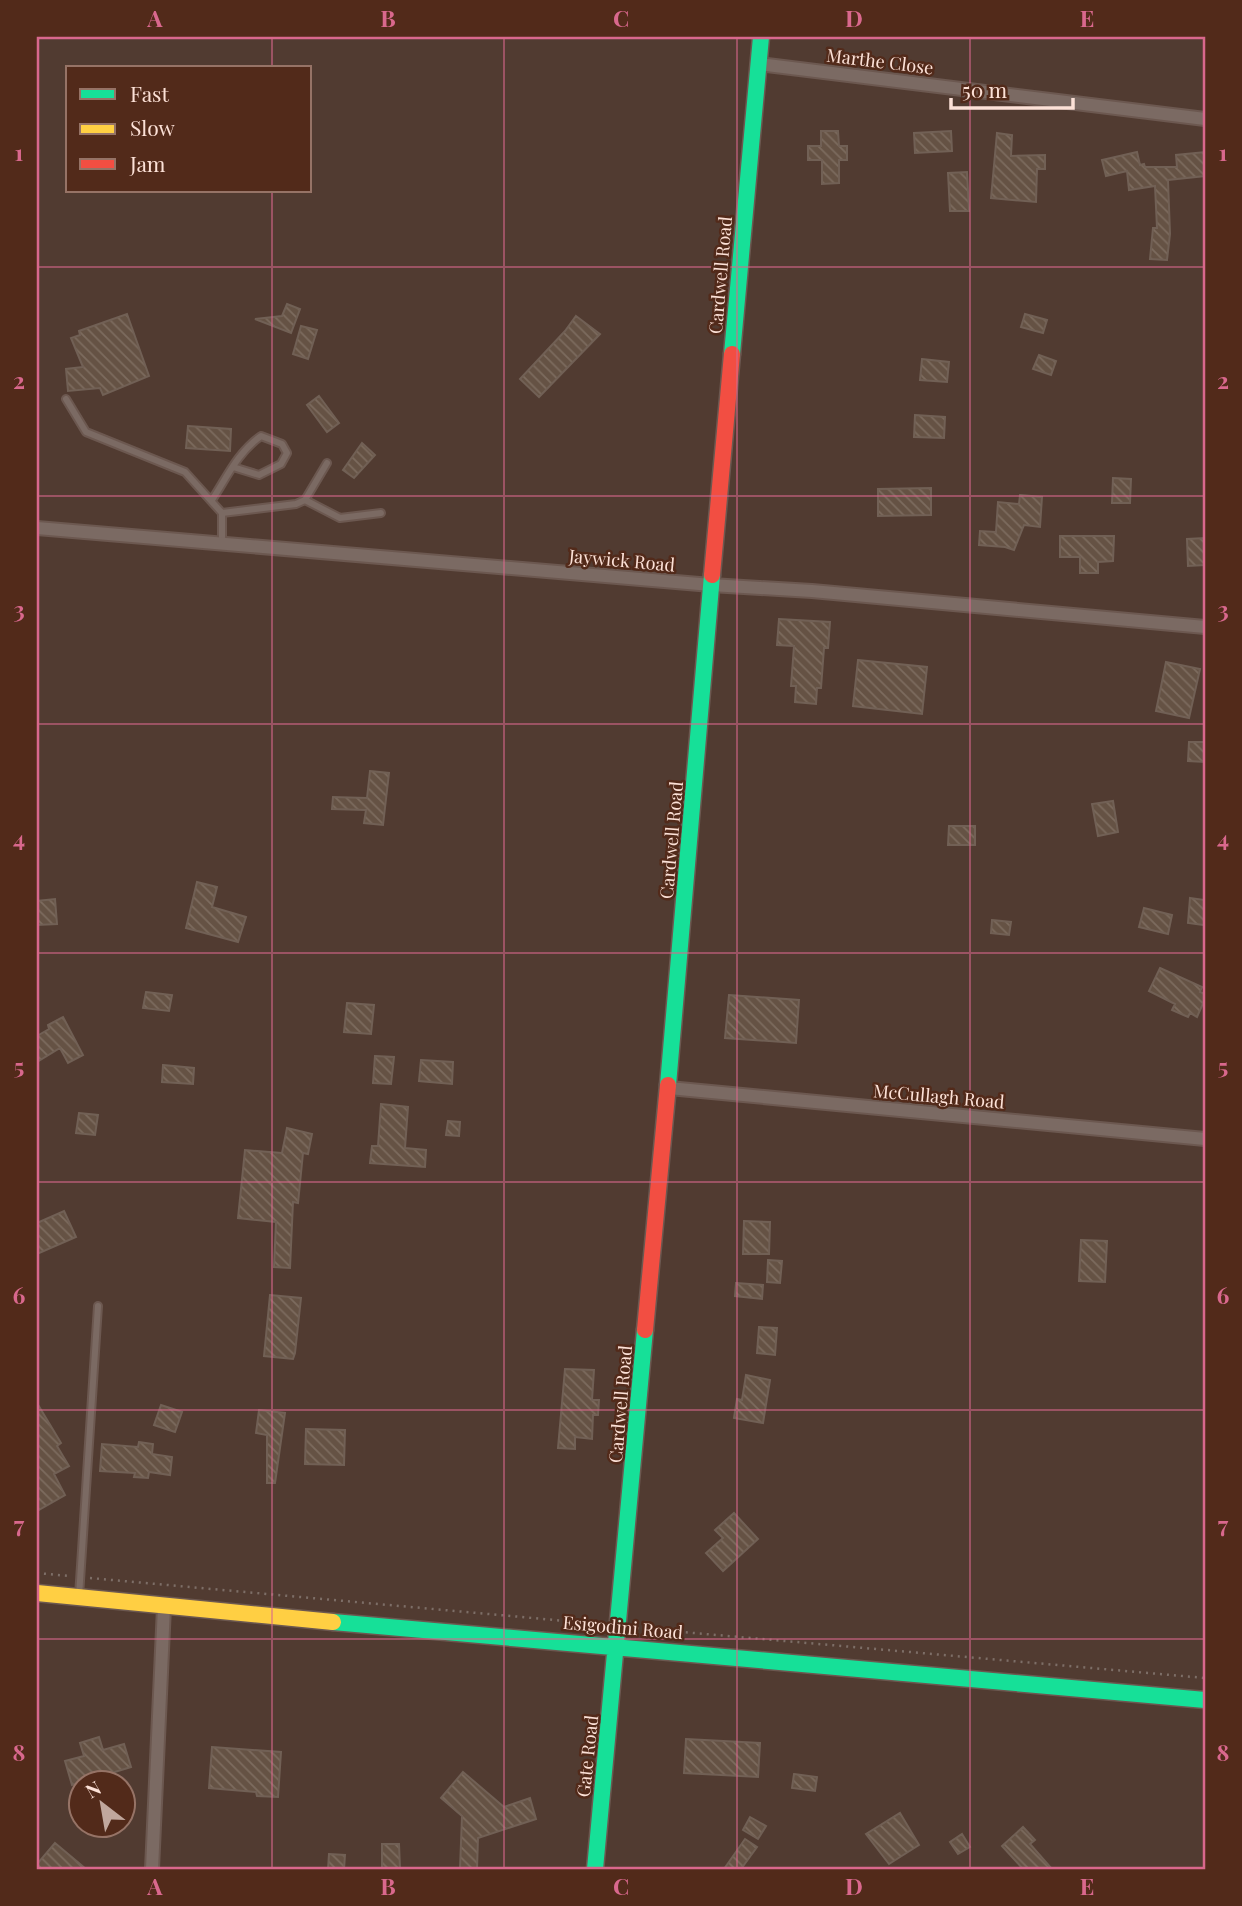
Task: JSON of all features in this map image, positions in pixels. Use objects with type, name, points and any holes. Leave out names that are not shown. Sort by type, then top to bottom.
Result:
[{"type":"street","name":"Cardwell Road","points":[[617,1646],[761,37]]},
{"type":"street","name":"Marthe Close","points":[[759,64],[1205,119]]},
{"type":"street","name":"Jaywick Road","points":[[37,528],[710,585],[812,591],[1205,627]]},
{"type":"street","name":"McCullagh Road","points":[[669,1088],[1205,1139]]},
{"type":"street","name":"Esigodini Road","points":[[37,1593],[164,1607],[1205,1700]]},
{"type":"street","points":[[152,1869],[164,1607]]},
{"type":"street","name":"Gate Road","points":[[595,1869],[617,1646]]},
{"type":"lane","points":[[66,399],[86,432],[185,472],[222,513],[222,544]]},
{"type":"lane","points":[[212,500],[233,467],[246,447],[261,436],[282,444],[287,453],[281,464],[259,475],[233,467]]},
{"type":"lane","points":[[222,513],[296,504],[305,500],[327,463]]},
{"type":"lane","points":[[305,500],[340,518],[381,513]]},
{"type":"lane","points":[[79,1598],[98,1306]]},
{"type":"building","points":[[821,131],[838,131],[839,146],[847,146],[847,160],[839,160],[839,183],[822,184],[822,160],[808,160],[808,146],[821,146]]},
{"type":"building","points":[[951,131],[952,151],[915,153],[914,133]]},
{"type":"building","points":[[997,133],[1012,135],[1011,156],[1045,155],[1045,169],[1037,169],[1036,202],[991,198]]},
{"type":"building","points":[[1137,152],[1140,165],[1144,164],[1145,167],[1177,167],[1176,155],[1205,152],[1205,176],[1168,180],[1170,234],[1167,260],[1150,259],[1153,228],[1157,228],[1155,186],[1129,190],[1127,171],[1106,176],[1102,160]]},
{"type":"building","points":[[967,172],[969,211],[950,211],[948,173]]},
{"type":"building","points":[[287,304],[300,309],[291,333],[255,319],[282,316]]},
{"type":"building","points":[[127,314],[149,376],[103,395],[100,388],[68,391],[66,369],[83,367],[71,338],[80,335],[79,331]]},
{"type":"building","points":[[1025,314],[1047,320],[1043,333],[1021,327]]},
{"type":"building","points":[[576,316],[600,334],[539,397],[520,379]]},
{"type":"building","points":[[301,326],[317,330],[308,359],[293,354]]},
{"type":"building","points":[[1039,355],[1056,361],[1051,375],[1033,369]]},
{"type":"building","points":[[922,359],[949,362],[947,382],[920,380]]},
{"type":"building","points":[[319,396],[339,423],[327,432],[307,405]]},
{"type":"building","points":[[915,415],[945,417],[944,438],[914,437]]},
{"type":"building","points":[[188,426],[231,429],[230,451],[186,448]]},
{"type":"building","points":[[362,443],[375,455],[354,478],[343,470]]},
{"type":"building","points":[[1113,478],[1131,479],[1130,503],[1112,503]]},
{"type":"building","points":[[931,488],[931,515],[878,516],[878,489]]},
{"type":"building","points":[[1020,495],[1042,497],[1040,527],[1024,525],[1014,550],[979,545],[980,531],[996,532],[998,502],[1019,504]]},
{"type":"building","points":[[1060,536],[1114,536],[1113,561],[1098,562],[1098,573],[1080,573],[1080,557],[1060,557]]},
{"type":"building","points":[[1205,538],[1205,565],[1188,566],[1187,539]]},
{"type":"building","points":[[779,619],[830,622],[828,648],[824,648],[821,688],[817,688],[816,704],[795,702],[796,686],[791,686],[794,646],[777,645]]},
{"type":"building","points":[[858,660],[927,667],[922,714],[853,706]]},
{"type":"building","points":[[1166,662],[1200,669],[1189,718],[1156,711]]},
{"type":"building","points":[[1189,742],[1205,742],[1205,762],[1188,761]]},
{"type":"building","points":[[370,771],[389,773],[383,825],[364,823],[366,810],[332,809],[333,797],[367,798]]},
{"type":"building","points":[[1113,801],[1118,832],[1098,836],[1092,804]]},
{"type":"building","points":[[949,826],[975,826],[975,845],[948,845]]},
{"type":"building","points":[[197,882],[217,887],[212,907],[246,917],[238,942],[186,928]]},
{"type":"building","points":[[1190,898],[1205,900],[1204,925],[1188,923]]},
{"type":"building","points":[[55,899],[57,924],[37,925],[37,901]]},
{"type":"building","points":[[1144,908],[1172,915],[1168,934],[1139,927]]},
{"type":"building","points":[[992,920],[1011,922],[1009,935],[991,933]]},
{"type":"building","points":[[1160,968],[1202,987],[1200,992],[1205,994],[1205,999],[1197,1017],[1190,1013],[1188,1017],[1172,1010],[1175,1004],[1149,991]]},
{"type":"building","points":[[146,992],[172,995],[169,1011],[143,1008]]},
{"type":"building","points":[[729,995],[799,1000],[796,1043],[725,1038]]},
{"type":"building","points":[[347,1003],[374,1005],[371,1034],[344,1032]]},
{"type":"building","points":[[63,1017],[83,1055],[68,1063],[60,1048],[37,1062],[37,1036],[49,1029],[48,1025]]},
{"type":"building","points":[[375,1056],[394,1057],[391,1084],[373,1083]]},
{"type":"building","points":[[421,1060],[453,1062],[452,1084],[419,1081]]},
{"type":"building","points":[[163,1065],[194,1068],[193,1084],[162,1082]]},
{"type":"building","points":[[381,1104],[408,1107],[405,1148],[426,1150],[425,1167],[370,1163],[372,1146],[378,1146]]},
{"type":"building","points":[[79,1113],[98,1115],[95,1135],[76,1133]]},
{"type":"building","points":[[448,1121],[460,1122],[459,1136],[446,1135]]},
{"type":"building","points":[[287,1128],[312,1134],[308,1154],[303,1153],[298,1203],[293,1202],[290,1268],[274,1267],[276,1222],[238,1218],[245,1150],[282,1153]]},
{"type":"building","points":[[64,1211],[76,1237],[37,1254],[37,1223]]},
{"type":"building","points":[[744,1221],[770,1222],[769,1254],[743,1254]]},
{"type":"building","points":[[1081,1240],[1107,1241],[1105,1282],[1079,1281]]},
{"type":"building","points":[[768,1260],[782,1261],[780,1283],[767,1282]]},
{"type":"building","points":[[736,1283],[763,1285],[762,1299],[735,1296]]},
{"type":"building","points":[[270,1295],[301,1298],[293,1359],[264,1356]]},
{"type":"building","points":[[759,1327],[777,1328],[775,1355],[757,1353]]},
{"type":"building","points":[[565,1369],[594,1370],[592,1400],[599,1400],[598,1415],[593,1415],[592,1439],[575,1437],[575,1449],[558,1448]]},
{"type":"building","points":[[746,1375],[770,1380],[763,1423],[734,1418],[737,1399],[742,1400]]},
{"type":"building","points":[[37,1403],[61,1443],[57,1446],[69,1466],[54,1474],[65,1495],[37,1511]]},
{"type":"building","points":[[161,1405],[182,1412],[175,1432],[154,1425]]},
{"type":"building","points":[[259,1410],[285,1413],[275,1483],[267,1483],[267,1435],[256,1433]]},
{"type":"building","points":[[306,1429],[345,1430],[344,1465],[305,1464]]},
{"type":"building","points":[[139,1442],[153,1444],[152,1454],[172,1457],[170,1475],[149,1472],[148,1478],[134,1477],[135,1473],[100,1471],[102,1444],[138,1447]]},
{"type":"building","points":[[734,1513],[758,1539],[723,1571],[706,1553],[723,1538],[715,1530]]},
{"type":"building","points":[[99,1737],[103,1750],[124,1744],[131,1767],[121,1770],[68,1770],[65,1761],[84,1756],[80,1743]]},
{"type":"building","points":[[686,1739],[760,1743],[758,1777],[684,1773]]},
{"type":"building","points":[[212,1747],[281,1752],[278,1797],[257,1796],[256,1792],[209,1788]]},
{"type":"building","points":[[463,1772],[504,1807],[530,1798],[536,1819],[478,1838],[477,1869],[460,1869],[462,1816],[441,1798]]},
{"type":"building","points":[[794,1774],[817,1777],[815,1791],[792,1788]]},
{"type":"building","points":[[900,1813],[919,1845],[889,1864],[866,1834]]},
{"type":"building","points":[[750,1817],[766,1826],[758,1839],[743,1830]]},
{"type":"building","points":[[1023,1827],[1035,1840],[1030,1844],[1052,1869],[1023,1869],[1002,1846]]},
{"type":"building","points":[[962,1834],[970,1847],[958,1854],[950,1842]]},
{"type":"building","points":[[745,1839],[757,1847],[741,1869],[724,1869]]},
{"type":"building","points":[[55,1843],[86,1869],[37,1869],[37,1864]]},
{"type":"building","points":[[382,1844],[399,1844],[400,1869],[382,1869]]},
{"type":"building","points":[[329,1854],[345,1855],[344,1869],[328,1869]]},
{"type":"traffic: fast","points":[[732,354],[761,37]]},
{"type":"traffic: fast","points":[[668,1085],[712,575]]},
{"type":"traffic: fast","points":[[595,1869],[645,1330]]},
{"type":"traffic: fast","points":[[333,1622],[1205,1700]]},
{"type":"traffic: slow","points":[[37,1593],[333,1622]]},
{"type":"traffic: jam","points":[[712,575],[732,354]]},
{"type":"traffic: jam","points":[[645,1330],[668,1085]]}]
